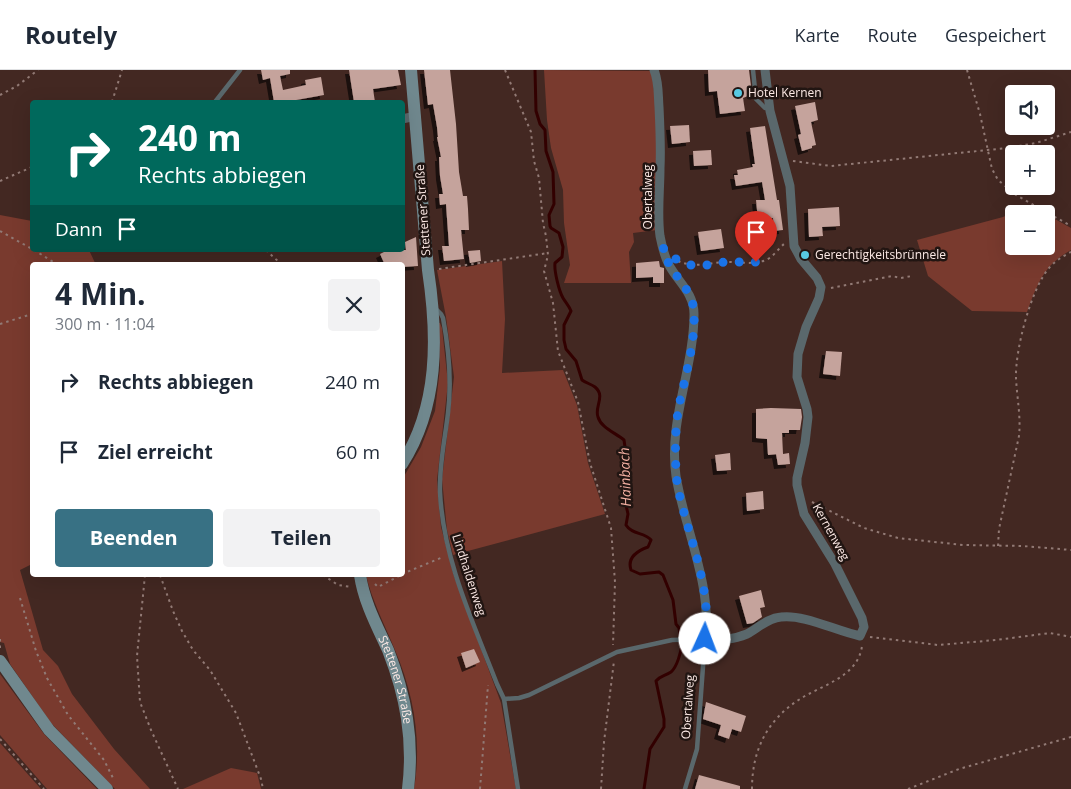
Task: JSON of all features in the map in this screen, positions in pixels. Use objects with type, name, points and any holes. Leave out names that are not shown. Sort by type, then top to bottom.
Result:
[{"type":"main road","name":"Stettener Straße","points":[[405,460],[414,446],[426,414],[431,390],[433,363],[432,306],[411,70]]},
{"type":"main road","name":"Stettener Straße","points":[[361,580],[370,609],[394,666],[406,705],[410,747],[408,789]]},
{"type":"main road","points":[[0,661],[49,730],[110,785]]},
{"type":"street","name":"Obertalweg","points":[[654,70],[658,85],[660,128],[659,225],[663,248],[671,268],[688,292],[694,309],[691,346],[678,416],[675,458],[676,476],[702,584],[706,624],[705,639]]},
{"type":"street","points":[[765,70],[769,108],[784,159],[791,193],[792,236],[796,252],[817,278],[821,289]]},
{"type":"street","points":[[405,118],[416,116]]},
{"type":"street","name":"Kernenweg","points":[[821,289],[819,298],[803,333],[797,361],[798,381],[808,417],[806,443],[797,478],[804,514],[835,564],[862,618],[864,627],[860,636]]},
{"type":"street","points":[[705,639],[723,640],[735,638],[772,619],[786,616],[802,618],[845,633],[860,636]]},
{"type":"lane","points":[[217,100],[240,70]]},
{"type":"lane","points":[[753,70],[757,100],[765,108],[769,108]]},
{"type":"lane","name":"Lindhaldenweg","points":[[432,306],[442,316],[451,377],[440,485],[444,529],[450,555],[489,665],[504,699],[518,789]]},
{"type":"lane","points":[[504,699],[529,695],[613,653],[688,638],[705,639]]},
{"type":"lane","name":"Obertalweg","points":[[685,789],[697,750],[705,639]]},
{"type":"path","points":[[0,95],[17,86],[38,70]]},
{"type":"path","points":[[113,100],[122,70]]},
{"type":"path","points":[[505,70],[530,130],[534,161],[539,178],[548,252],[544,271],[553,303],[558,351],[579,405],[590,463],[612,528],[615,582],[613,653],[615,657],[604,742],[601,789]]},
{"type":"path","points":[[967,70],[994,173],[1004,187],[1071,226]]},
{"type":"path","points":[[784,159],[831,166],[1028,145],[1071,132]]},
{"type":"path","points":[[0,181],[30,168]]},
{"type":"path","points":[[0,231],[30,248]]},
{"type":"path","points":[[663,248],[676,259],[691,265],[701,266],[725,262],[752,263],[770,258],[792,236]]},
{"type":"path","points":[[36,252],[53,262]]},
{"type":"path","points":[[268,252],[279,262]]},
{"type":"path","points":[[428,270],[548,252]]},
{"type":"path","points":[[998,546],[999,529],[1019,436],[1020,422],[1016,377],[1024,327],[1037,288],[1045,273],[1056,262],[1071,252]]},
{"type":"path","points":[[821,289],[836,288],[892,276],[901,278],[912,276]]},
{"type":"path","points":[[0,324],[30,314]]},
{"type":"path","points":[[799,494],[856,524],[905,540],[963,545],[1071,550]]},
{"type":"path","points":[[405,574],[450,555]]},
{"type":"path","points":[[145,577],[137,656],[140,705],[178,789]]},
{"type":"path","points":[[161,577],[172,611],[182,631],[213,674],[236,713],[263,789]]},
{"type":"path","points":[[326,577],[342,586],[348,587],[361,580],[378,587],[398,577]]},
{"type":"path","points":[[20,598],[36,651],[47,678],[74,723],[106,763],[113,776],[110,785]]},
{"type":"path","points":[[752,789],[754,759],[771,725],[795,702],[834,681],[853,667],[861,651],[860,636],[938,645],[1043,634],[1071,637]]},
{"type":"path","points":[[480,789],[489,665]]},
{"type":"path","points":[[908,789],[959,769],[1071,737]]},
{"type":"path","points":[[0,739],[44,789]]},
{"type":"shaded area","points":[[544,70],[652,71],[657,121],[657,230],[633,233],[634,242],[629,252],[631,283],[564,283],[570,265],[564,223],[563,190],[551,148]]},
{"type":"shaded area","points":[[0,215],[30,221],[30,252],[90,252],[95,262],[30,262],[30,565],[20,570],[43,650],[58,666],[72,694],[114,749],[150,789],[115,789],[51,723],[10,664],[4,643],[0,642]]},
{"type":"shaded area","points":[[1005,216],[1005,255],[1055,255],[1055,219],[1071,228],[1071,250],[1054,262],[1043,276],[1027,312],[972,311],[928,276],[917,240]]},
{"type":"shaded area","points":[[502,261],[505,319],[502,373],[563,370],[577,405],[588,463],[605,514],[453,555],[447,530],[442,479],[454,377],[446,317],[437,270]]},
{"type":"shaded area","points":[[439,323],[442,328],[448,383],[437,480],[441,527],[454,576],[501,703],[516,789],[414,789],[417,753],[415,718],[402,667],[375,604],[367,577],[405,577],[405,475],[421,447],[435,411],[440,368]]},
{"type":"shaded area","points":[[0,674],[44,734],[97,789],[47,789],[0,735]]},
{"type":"shaded area","points":[[0,743],[41,789],[0,789]]},
{"type":"shaded area","points":[[231,768],[257,773],[261,789],[183,789]]},
{"type":"building","points":[[261,70],[290,70],[290,74],[280,76],[283,90],[306,85],[305,80],[321,77],[324,95],[296,100],[274,100],[270,78],[263,80]]},
{"type":"building","points":[[349,70],[398,70],[401,85],[373,89],[375,100],[354,100]]},
{"type":"building","points":[[424,70],[450,70],[459,172],[463,196],[467,196],[468,209],[469,230],[461,230],[464,259],[444,261],[442,246],[449,246],[446,204],[440,205],[439,194],[443,194],[440,176],[439,157],[441,157],[433,104],[428,105]]},
{"type":"building","points":[[708,70],[749,70],[751,86],[747,87],[748,96],[743,98],[745,111],[720,114],[717,91],[709,92]]},
{"type":"building","points":[[815,102],[818,120],[811,122],[816,145],[802,151],[798,135],[801,134],[795,106]]},
{"type":"building","points":[[689,125],[690,142],[672,144],[670,126]]},
{"type":"building","points":[[765,126],[783,230],[774,231],[773,218],[758,220],[756,200],[765,200],[762,182],[736,186],[734,175],[738,175],[737,170],[753,167],[752,164],[755,164],[750,128]]},
{"type":"building","points":[[711,150],[712,165],[694,166],[693,151]]},
{"type":"building","points":[[839,207],[840,226],[822,227],[823,236],[809,237],[808,209]]},
{"type":"building","points":[[721,229],[724,248],[701,251],[698,232]]},
{"type":"building","points":[[416,237],[418,266],[405,267],[405,262],[384,262],[380,254],[384,252],[405,252],[405,242]]},
{"type":"building","points":[[480,250],[481,261],[470,263],[468,251]]},
{"type":"building","points":[[659,261],[660,267],[664,268],[664,283],[653,283],[653,277],[636,278],[636,263]]},
{"type":"building","points":[[826,351],[842,352],[840,376],[823,374]]},
{"type":"building","points":[[756,409],[801,409],[800,430],[789,430],[789,433],[782,433],[783,454],[789,453],[790,464],[778,465],[776,454],[768,455],[767,439],[756,438]]},
{"type":"building","points":[[730,453],[731,470],[717,471],[715,455]]},
{"type":"building","points":[[763,491],[764,509],[747,511],[746,493]]},
{"type":"building","points":[[761,590],[765,607],[760,608],[762,617],[753,623],[747,624],[739,596]]},
{"type":"building","points":[[474,649],[480,662],[466,668],[461,653]]},
{"type":"building","points":[[706,702],[746,716],[741,732],[732,729],[729,739],[718,735],[721,725],[703,719]]},
{"type":"building","points":[[699,775],[740,786],[740,789],[695,789]]},
{"type":"waterway","name":"Hainbach","points":[[535,70],[536,111],[540,124],[545,130],[546,151],[553,172],[554,204],[549,215],[550,226],[559,233],[563,247],[562,257],[555,263],[555,271],[561,295],[571,311],[564,325],[566,349],[576,361],[582,380],[593,386],[600,394],[597,409],[600,421],[605,427],[624,440],[626,454],[623,492],[628,514],[626,525],[651,540],[648,547],[634,556],[630,562],[631,570],[640,574],[659,572],[663,575],[673,600],[676,624],[680,635]]},
{"type":"waterway","name":"Hainbach","points":[[644,789],[650,749],[664,727],[656,681],[673,670],[682,644]]},
{"type":"place","name":"Hotel Kernen","points":[[738,93]]},
{"type":"place","name":"Gerechtigkeitsbrünnele","points":[[805,255]]},
{"type":"route","points":[[705,639],[705,602],[702,584],[676,476],[675,444],[677,425],[691,346],[694,309],[688,292],[674,274],[663,248],[676,259],[691,265],[756,262]]}]
